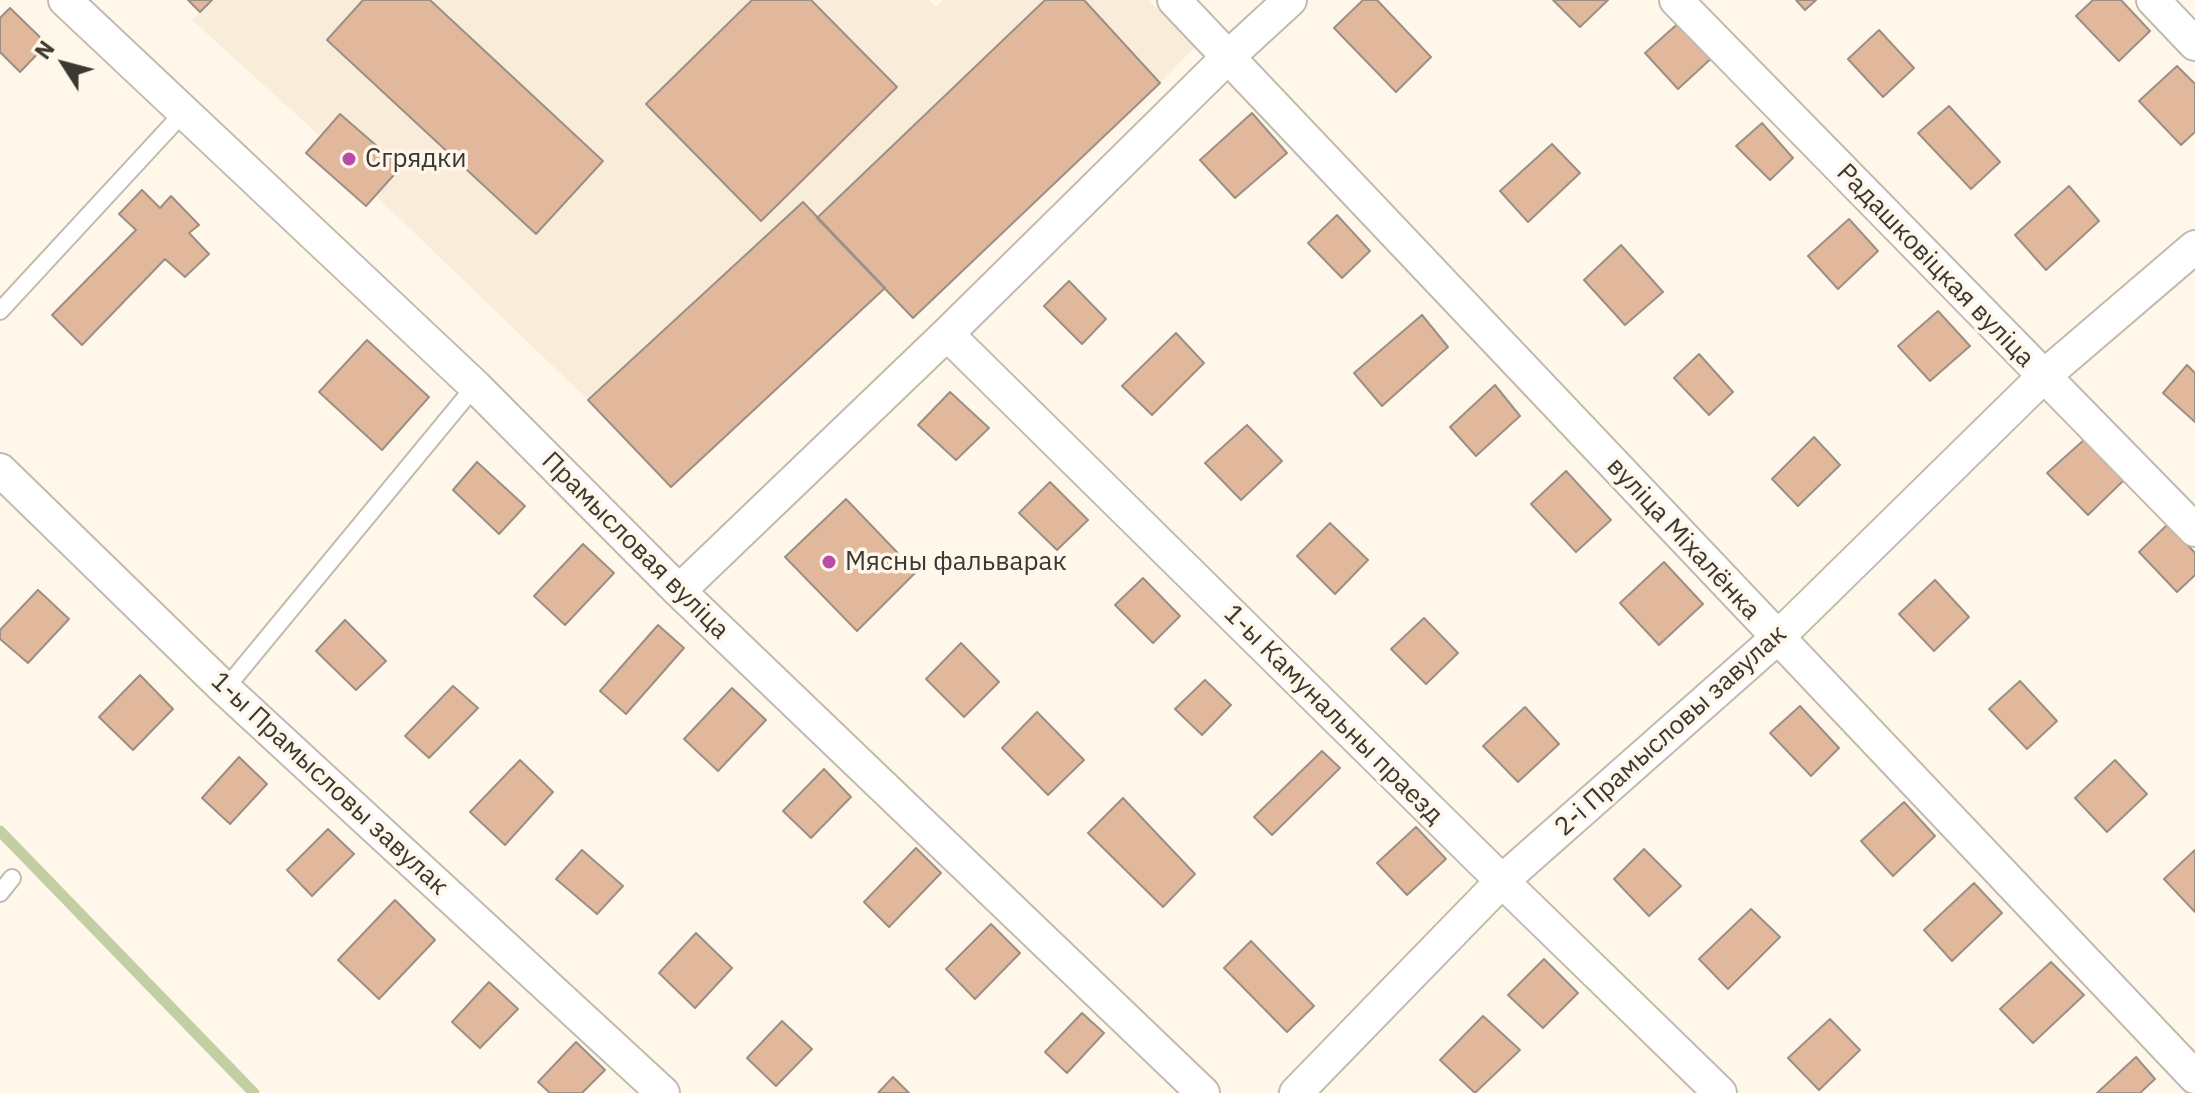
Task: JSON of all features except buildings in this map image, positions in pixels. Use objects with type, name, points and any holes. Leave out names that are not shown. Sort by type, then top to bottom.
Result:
[{"type":"street","name":"Прамысловая вуліца","points":[[65,0],[475,386],[679,591],[1203,1093]]},
{"type":"street","name":"вуліца Міхалёнка","points":[[1174,0],[2195,1077]]},
{"type":"street","points":[[679,591],[1290,0]]},
{"type":"street","name":"Радашковіцкая вуліца","points":[[1676,0],[2195,530]]},
{"type":"street","points":[[2153,0],[2195,44]]},
{"type":"street","name":"2-і Прамысловы завулак","points":[[1296,1093],[1502,881],[1777,638],[2043,377],[2195,247]]},
{"type":"street","name":"1-ы Камунальны праезд","points":[[947,334],[1720,1093]]},
{"type":"street","name":"1-ы Прамысловы завулак","points":[[0,470],[225,689],[663,1093]]},
{"type":"lane","points":[[0,311],[183,113]]},
{"type":"lane","points":[[225,689],[475,386]]},
{"type":"lane","points":[[0,893],[12,878]]},
{"type":"shaded area","points":[[188,0],[929,0],[936,7],[943,0],[1148,0],[1196,46],[913,318],[885,288],[671,487],[588,400],[376,196],[366,206],[306,153],[320,136],[192,20],[200,12]]},
{"type":"waterway","points":[[0,831],[254,1093]]},
{"type":"place","name":"Сгрядки","points":[[349,159]]},
{"type":"place","name":"Мясны фальварак","points":[[829,562]]}]
